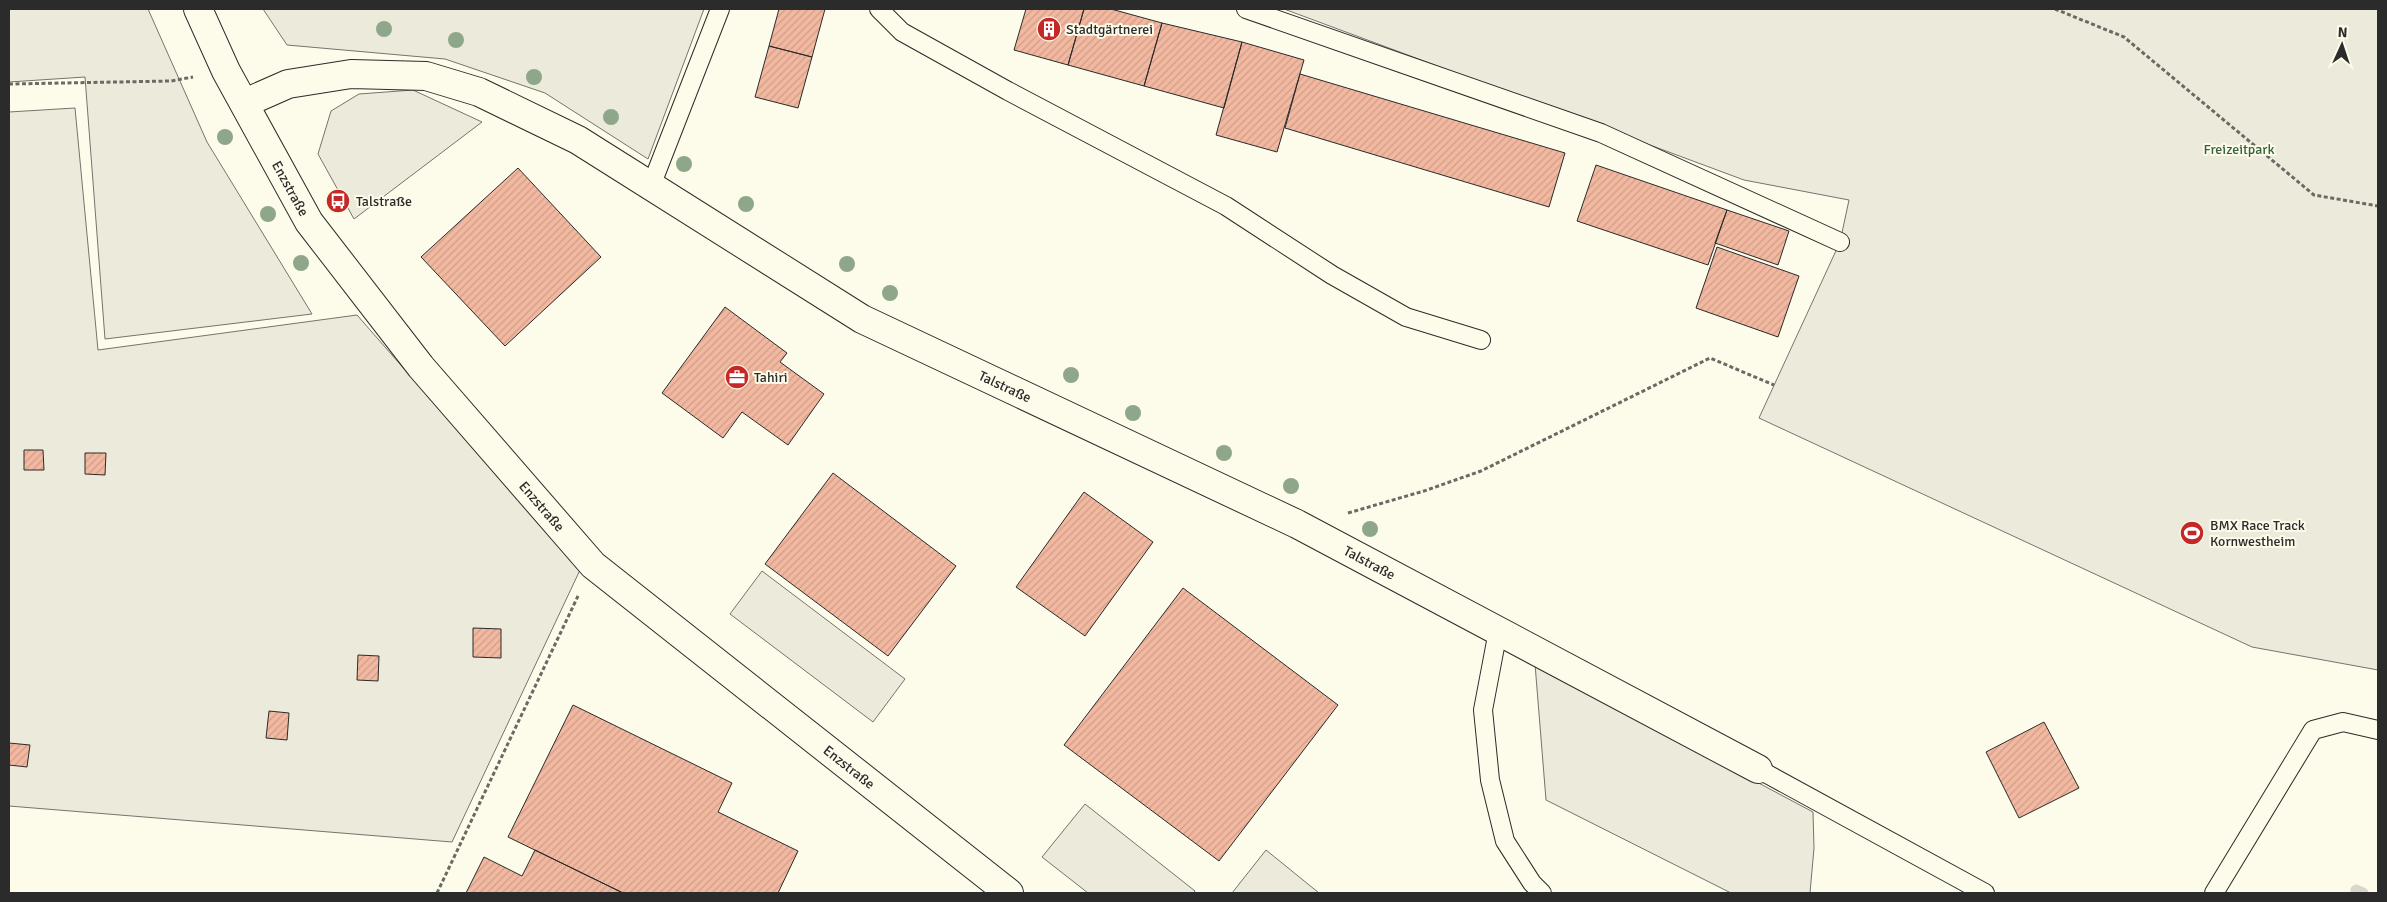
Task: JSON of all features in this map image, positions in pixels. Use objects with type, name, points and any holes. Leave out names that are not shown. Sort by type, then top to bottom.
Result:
[{"type":"street","name":"Enzstraße","points":[[198,9],[226,71],[309,222],[421,367],[593,565],[1009,893]]},
{"type":"street","name":"Talstraße","points":[[244,102],[288,84],[351,74],[426,76],[479,92],[570,136],[862,319],[1297,524],[1758,769]]},
{"type":"lane","points":[[651,186],[720,9]]},
{"type":"lane","points":[[879,9],[902,32],[1226,206],[1332,275],[1406,317],[1481,340]]},
{"type":"lane","points":[[1246,9],[1601,133],[1840,242]]},
{"type":"lane","points":[[1498,631],[1483,710],[1490,780],[1505,841],[1532,883],[1542,893]]},
{"type":"lane","points":[[2214,893],[2313,730],[2343,722],[2378,730]]},
{"type":"lane","points":[[1758,769],[1985,893]]},
{"type":"path","points":[[2055,9],[2124,38],[2314,195],[2378,206]]},
{"type":"path","points":[[9,84],[172,81],[226,71]]},
{"type":"path","points":[[1297,524],[1424,491],[1481,471],[1710,358],[1774,385]]},
{"type":"path","points":[[437,893],[593,565]]},
{"type":"green space","points":[[9,9],[148,9],[207,142],[312,314],[105,339],[85,77],[9,82]]},
{"type":"green space","points":[[263,9],[704,9],[648,159],[545,93],[445,59],[287,45]]},
{"type":"green space","name":"Freizeitpark","points":[[1284,9],[2378,9],[2378,670],[2252,647],[1759,418],[1840,242],[1849,200],[1744,180]]},
{"type":"green space","points":[[413,90],[482,122],[354,219],[318,154],[331,111],[359,94]]},
{"type":"green space","points":[[75,108],[98,350],[357,315],[580,570],[452,842],[9,806],[9,112]]},
{"type":"shaded area","points":[[762,571],[905,679],[873,722],[730,614]]},
{"type":"shaded area","points":[[1535,664],[1813,812],[1814,848],[1810,893],[1731,893],[1546,800]]},
{"type":"shaded area","points":[[1085,804],[1195,891],[1194,893],[1088,893],[1042,857]]},
{"type":"shaded area","points":[[1266,850],[1319,893],[1232,893]]},
{"type":"building","points":[[779,9],[825,9],[812,57],[769,46]]},
{"type":"building","name":"Stadtgärtnerei","points":[[1026,9],[1084,9],[1068,65],[1014,50]]},
{"type":"building","points":[[1084,9],[1111,9],[1162,23],[1144,86],[1068,65]]},
{"type":"building","points":[[1162,23],[1242,42],[1224,108],[1144,86]]},
{"type":"building","points":[[1242,42],[1304,60],[1277,152],[1216,135]]},
{"type":"building","points":[[769,46],[812,57],[798,108],[755,97]]},
{"type":"building","points":[[1300,74],[1565,153],[1549,207],[1285,128]]},
{"type":"building","points":[[1596,165],[1727,210],[1708,265],[1577,221]]},
{"type":"building","points":[[518,168],[601,257],[505,346],[421,257]]},
{"type":"building","points":[[1727,210],[1789,231],[1778,265],[1715,243]]},
{"type":"building","points":[[1717,247],[1799,276],[1778,337],[1696,308]]},
{"type":"building","name":"Tahiri","points":[[725,307],[787,353],[780,362],[824,394],[788,445],[742,412],[723,438],[662,393]]},
{"type":"building","points":[[24,450],[43,450],[44,470],[24,470]]},
{"type":"building","points":[[85,453],[106,453],[105,475],[85,474]]},
{"type":"building","points":[[833,473],[956,566],[888,656],[765,564]]},
{"type":"building","points":[[1084,492],[1153,542],[1085,636],[1016,587]]},
{"type":"building","points":[[1183,588],[1338,705],[1219,861],[1064,745]]},
{"type":"building","points":[[473,628],[501,629],[501,658],[473,657]]},
{"type":"building","points":[[358,655],[379,656],[378,681],[357,680]]},
{"type":"building","points":[[573,705],[732,783],[718,812],[798,851],[778,893],[623,893],[508,837]]},
{"type":"building","points":[[269,711],[289,713],[287,740],[266,738]]},
{"type":"building","points":[[2044,722],[2079,788],[2019,818],[1986,752]]},
{"type":"building","points":[[9,743],[30,745],[27,767],[9,765]]},
{"type":"building","points":[[535,850],[623,893],[466,893],[484,857],[522,876]]},
{"type":"waterway","points":[[2356,890],[2363,893]]},
{"type":"place","name":"Stadtgärtnerei","points":[[1049,29]]},
{"type":"place","name":"Talstraße","points":[[338,201]]},
{"type":"place","name":"Tahiri","points":[[737,377]]},
{"type":"place","name":"BMX Race Track Kornwestheim","points":[[2192,533]]}]
